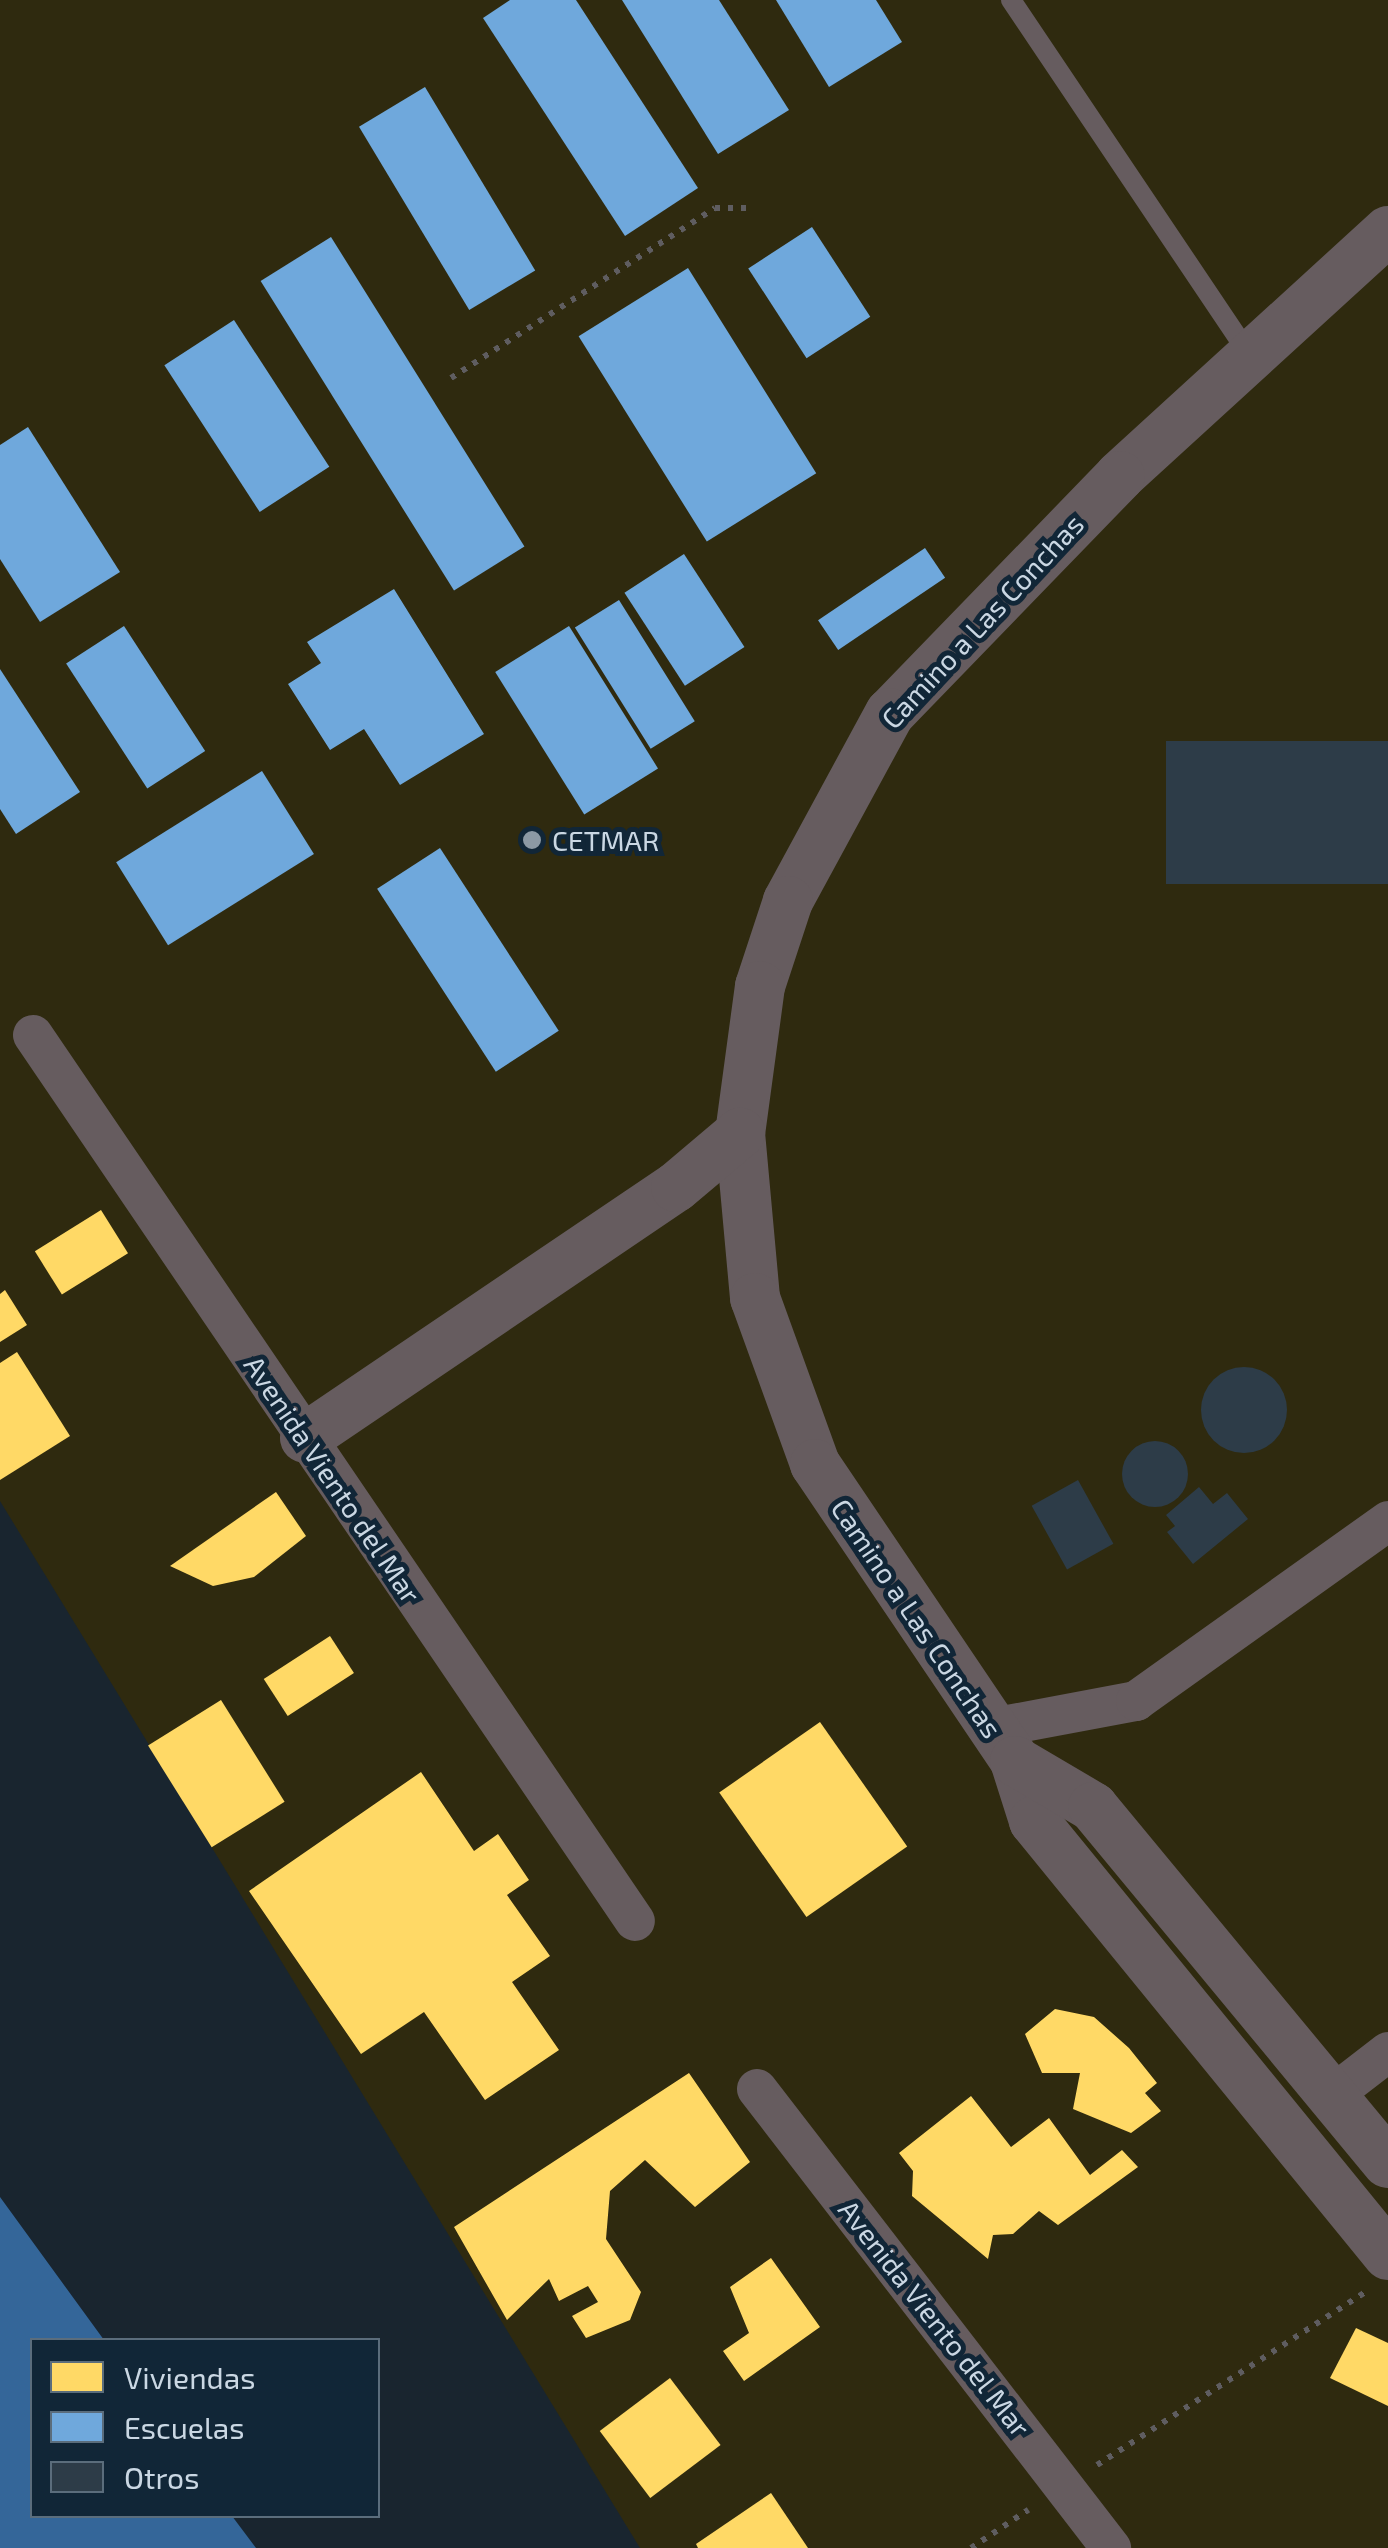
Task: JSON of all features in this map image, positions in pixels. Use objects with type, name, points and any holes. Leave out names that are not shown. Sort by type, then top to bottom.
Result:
[{"type":"street","name":"Camino a Las Conchas","points":[[1380,2272],[1034,1821],[1004,1745],[870,1558],[776,1378],[755,1298],[740,1133],[760,986],[788,901],[890,713],[1251,356],[1388,231]]},
{"type":"street","name":"Avenida Viento del Mar","points":[[33,1035],[635,1922]]},
{"type":"street","points":[[305,1438],[676,1187],[740,1133]]},
{"type":"street","points":[[1004,1745],[1136,1701],[1388,1520]]},
{"type":"street","name":"Camino a Las Conchas","points":[[1004,1745],[1093,1807],[1388,2162]]},
{"type":"street","points":[[1331,2096],[1388,2052]]},
{"type":"street","name":"Avenida Viento del Mar","points":[[757,2089],[1111,2548]]},
{"type":"lane","points":[[1011,0],[1251,356]]},
{"type":"path","points":[[451,378],[715,208],[753,208]]},
{"type":"path","points":[[971,2548],[1380,2272]]},
{"type":"sand","points":[[0,0],[1388,0],[1388,2548],[640,2548],[0,1501]]},
{"type":"water","points":[[0,2197],[103,2338],[30,2338],[30,2518],[234,2518],[256,2548],[0,2548]]},
{"type":"building: Viviendas","points":[[101,1210],[128,1253],[62,1295],[35,1251]]},
{"type":"building: Viviendas","points":[[5,1290],[27,1325],[0,1342],[0,1294]]},
{"type":"building: Viviendas","points":[[17,1352],[70,1436],[0,1480],[0,1363]]},
{"type":"building: Viviendas","points":[[276,1492],[306,1536],[254,1577],[213,1586],[170,1566]]},
{"type":"building: Viviendas","points":[[330,1636],[354,1673],[288,1716],[264,1679]]},
{"type":"building: Viviendas","points":[[221,1700],[285,1802],[212,1847],[148,1746]]},
{"type":"building: Viviendas","points":[[820,1722],[907,1847],[806,1917],[719,1793]]},
{"type":"building: Viviendas","points":[[421,1772],[474,1851],[498,1834],[529,1880],[507,1895],[550,1956],[512,1982],[559,2050],[485,2100],[424,2012],[361,2054],[249,1891]]},
{"type":"building: Viviendas","points":[[1055,2009],[1094,2017],[1129,2048],[1157,2083],[1145,2093],[1161,2111],[1131,2133],[1073,2109],[1080,2073],[1042,2073],[1025,2034]]},
{"type":"building: Viviendas","points":[[689,2073],[750,2162],[695,2207],[645,2160],[610,2191],[606,2239],[641,2292],[630,2320],[586,2338],[572,2316],[598,2302],[588,2286],[559,2301],[549,2279],[507,2320],[454,2227]]},
{"type":"building: Viviendas","points":[[971,2096],[1011,2147],[1049,2118],[1090,2175],[1122,2150],[1138,2167],[1058,2225],[1039,2211],[1013,2234],[993,2235],[988,2259],[912,2196],[913,2171],[899,2153]]},
{"type":"building: Viviendas","points":[[771,2258],[820,2327],[744,2381],[723,2351],[749,2333],[730,2287]]},
{"type":"building: Viviendas","points":[[1356,2328],[1388,2343],[1388,2406],[1330,2378]]},
{"type":"building: Viviendas","points":[[670,2378],[721,2445],[650,2498],[600,2431]]},
{"type":"building: Viviendas","points":[[771,2493],[808,2548],[698,2548],[696,2544]]},
{"type":"building: Escuelas","points":[[510,0],[576,0],[698,188],[625,236],[483,18]]},
{"type":"building: Escuelas","points":[[622,0],[719,0],[789,110],[718,154]]},
{"type":"building: Escuelas","points":[[776,0],[876,0],[902,42],[829,87]]},
{"type":"building: Escuelas","points":[[425,87],[535,270],[469,310],[359,127]]},
{"type":"building: Escuelas","points":[[812,227],[870,317],[807,358],[748,268]]},
{"type":"building: Escuelas","points":[[331,237],[524,547],[454,591],[261,281]]},
{"type":"building: Escuelas","points":[[688,268],[816,473],[707,542],[579,336]]},
{"type":"building: Escuelas","points":[[234,320],[329,467],[260,512],[164,365]]},
{"type":"building: Escuelas","points":[[28,427],[120,572],[40,622],[0,559],[0,445]]},
{"type":"building: Escuelas","points":[[925,548],[945,578],[838,650],[818,620]]},
{"type":"building: Escuelas","points":[[684,554],[744,647],[685,686],[624,593]]},
{"type":"building: Escuelas","points":[[394,589],[484,734],[400,785],[364,729],[330,750],[288,684],[321,663],[307,642]]},
{"type":"building: Escuelas","points":[[619,600],[695,721],[651,749],[575,628]]},
{"type":"building: Escuelas","points":[[124,626],[205,751],[147,789],[66,664]]},
{"type":"building: Escuelas","points":[[569,626],[658,768],[584,815],[495,672]]},
{"type":"building: Escuelas","points":[[0,669],[80,792],[16,834],[0,809]]},
{"type":"building: Escuelas","points":[[262,771],[314,854],[168,945],[116,862]]},
{"type":"building: Escuelas","points":[[440,848],[559,1031],[496,1072],[377,889]]},
{"type":"building: Otros","points":[[1166,741],[1388,741],[1388,884],[1166,884]]},
{"type":"building: Otros","points":[[1244,1367],[1268,1374],[1280,1386],[1287,1410],[1280,1434],[1268,1446],[1244,1453],[1220,1446],[1208,1434],[1201,1410],[1208,1386],[1220,1374]]},
{"type":"building: Otros","points":[[1155,1441],[1178,1451],[1188,1474],[1178,1497],[1155,1507],[1132,1497],[1122,1474],[1132,1451]]},
{"type":"building: Otros","points":[[1078,1480],[1113,1544],[1067,1570],[1032,1506]]},
{"type":"building: Otros","points":[[1199,1487],[1213,1504],[1227,1493],[1248,1519],[1193,1564],[1167,1532],[1175,1526],[1166,1515]]},
{"type":"place","name":"CETMAR","points":[[532,840]]}]
